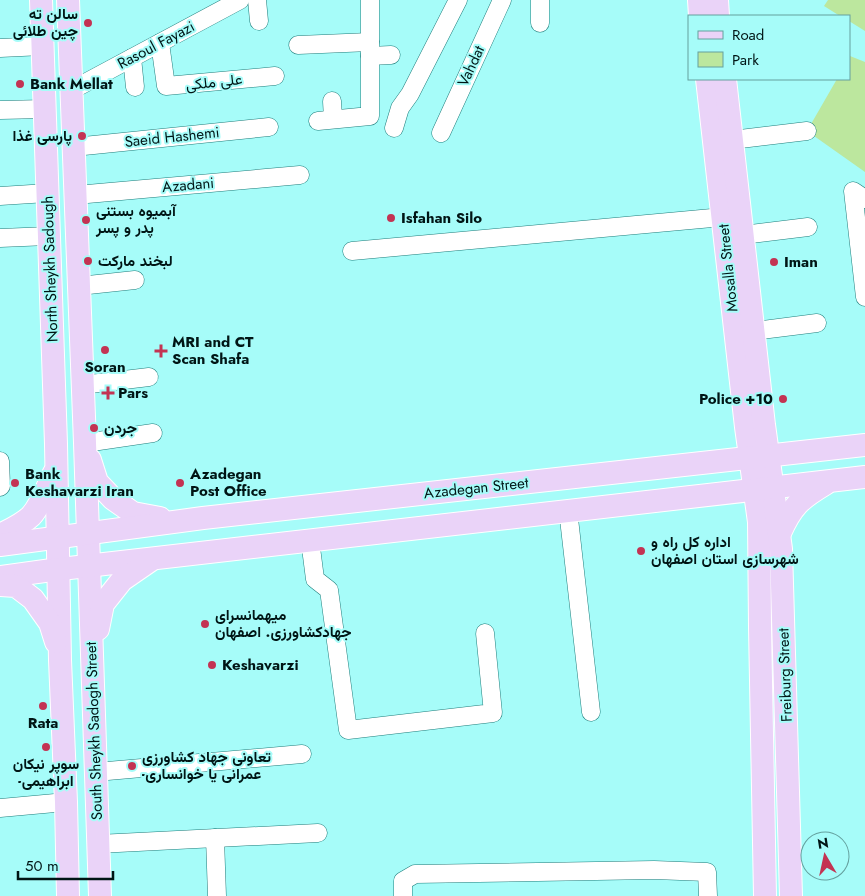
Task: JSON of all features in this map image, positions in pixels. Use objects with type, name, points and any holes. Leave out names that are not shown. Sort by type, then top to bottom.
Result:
[{"type":"main road","name":"North Sheykh Sadough","points":[[41,0],[58,538]]},
{"type":"main road","name":"North Sheykh Sadough","points":[[68,0],[87,534]]},
{"type":"main road","points":[[698,0],[700,15]]},
{"type":"main road","points":[[717,0],[718,15]]},
{"type":"main road","name":"Mosalla Street","points":[[707,80],[754,331],[755,426]]},
{"type":"main road","name":"Mosalla Street","points":[[726,80],[732,140],[735,222],[759,456]]},
{"type":"main road","points":[[52,350],[81,348]]},
{"type":"main road","points":[[710,463],[733,449],[755,426],[782,444],[816,450]]},
{"type":"main road","points":[[85,443],[97,482],[113,499],[133,513],[158,518],[203,518]]},
{"type":"main road","points":[[0,535],[30,517],[37,508],[56,469],[56,444]]},
{"type":"main road","name":"Azadegan Street","points":[[0,545],[203,518],[865,445]]},
{"type":"main road","name":"Freiburg Street","points":[[759,456],[764,488],[780,533],[791,896]]},
{"type":"main road","points":[[0,577],[865,477]]},
{"type":"main road","points":[[780,533],[786,517],[802,498],[830,480]]},
{"type":"main road","name":"Freiburg Street","points":[[764,488],[759,522],[759,557],[765,896]]},
{"type":"main road","points":[[711,494],[726,496],[737,501],[749,515],[755,530],[759,557]]},
{"type":"main road","name":"South Sheykh Sadogh Street","points":[[87,534],[100,896]]},
{"type":"main road","name":"South Sheykh Sadogh Street","points":[[58,538],[68,896]]},
{"type":"main road","points":[[92,664],[103,604],[122,580],[153,559]]},
{"type":"main road","points":[[0,584],[16,586],[33,599],[50,622],[60,660]]},
{"type":"street","name":"Rasoul Fayazi","points":[[72,90],[240,0]]},
{"type":"street","points":[[257,0],[259,21]]},
{"type":"street","points":[[332,101],[326,120],[370,116],[370,0]]},
{"type":"street","points":[[394,128],[400,108],[410,94],[458,0]]},
{"type":"street","name":"Vahdat","points":[[440,133],[502,0]]},
{"type":"street","points":[[540,0],[540,23]]},
{"type":"street","name":"علی ملکی","points":[[160,43],[166,86],[275,76]]},
{"type":"street","points":[[298,45],[370,49],[391,55]]},
{"type":"street","points":[[0,48],[43,46]]},
{"type":"street","points":[[132,58],[135,87]]},
{"type":"street","points":[[0,110],[44,109]]},
{"type":"street","name":"Saeid Hashemi","points":[[74,147],[269,127]]},
{"type":"street","points":[[732,140],[807,131]]},
{"type":"street","name":"Azadani","points":[[76,195],[300,174]]},
{"type":"street","points":[[865,199],[853,191],[865,296]]},
{"type":"street","points":[[0,196],[47,194]]},
{"type":"street","points":[[352,251],[735,222],[808,226]]},
{"type":"street","points":[[0,238],[48,236]]},
{"type":"street","points":[[79,286],[135,280]]},
{"type":"street","points":[[754,331],[817,323]]},
{"type":"street","points":[[82,385],[149,377]]},
{"type":"street","points":[[85,443],[153,433]]},
{"type":"street","points":[[0,461],[0,486]]},
{"type":"street","points":[[568,510],[591,712]]},
{"type":"street","points":[[310,540],[315,579],[329,590],[348,730],[493,713],[485,633]]},
{"type":"street","points":[[96,772],[302,754]]},
{"type":"street","points":[[0,808],[66,802]]},
{"type":"street","points":[[98,844],[318,833]]},
{"type":"street","points":[[215,838],[217,896]]},
{"type":"street","points":[[403,896],[403,881],[415,874],[654,870],[707,872],[708,896]]},
{"type":"green space","points":[[828,0],[865,0],[865,31],[850,22],[850,15],[838,15],[824,6]]},
{"type":"green space","points":[[850,56],[865,62],[865,172],[807,131],[836,80],[850,80]]},
{"type":"place","name":"سالن ته چین طلائی","points":[[88,23]]},
{"type":"place","name":"Bank Mellat","points":[[20,84]]},
{"type":"place","name":"پارسی غذا","points":[[82,136]]},
{"type":"place","name":"Isfahan Silo","points":[[391,218]]},
{"type":"place","name":"آبمیوه بستنی پدر و پسر","points":[[86,220]]},
{"type":"place","name":"لبخند مارکت","points":[[88,261]]},
{"type":"place","name":"Iman","points":[[774,262]]},
{"type":"place","name":"Soran","points":[[105,350]]},
{"type":"place","name":"MRI and CT Scan Shafa","points":[[161,351]]},
{"type":"place","name":"Pars","points":[[108,393]]},
{"type":"place","name":"Police +10","points":[[783,399]]},
{"type":"place","name":"جردن","points":[[94,428]]},
{"type":"place","name":"Bank Keshavarzi Iran","points":[[15,483]]},
{"type":"place","name":"Azadegan Post Office","points":[[180,483]]},
{"type":"place","name":"اداره کل راه و شهرسازی استان اصفهان","points":[[641,551]]},
{"type":"place","name":"میهمانسرای جهادکشاورزی. اصفهان","points":[[205,624]]},
{"type":"place","name":"Keshavarzi","points":[[212,665]]},
{"type":"place","name":"Rata","points":[[43,706]]},
{"type":"place","name":"سوپر نیکان -ابراهیمی","points":[[46,747]]},
{"type":"place","name":"تعاونی جهاد کشاورزی -عمرانی یا خوانساری","points":[[132,766]]}]
